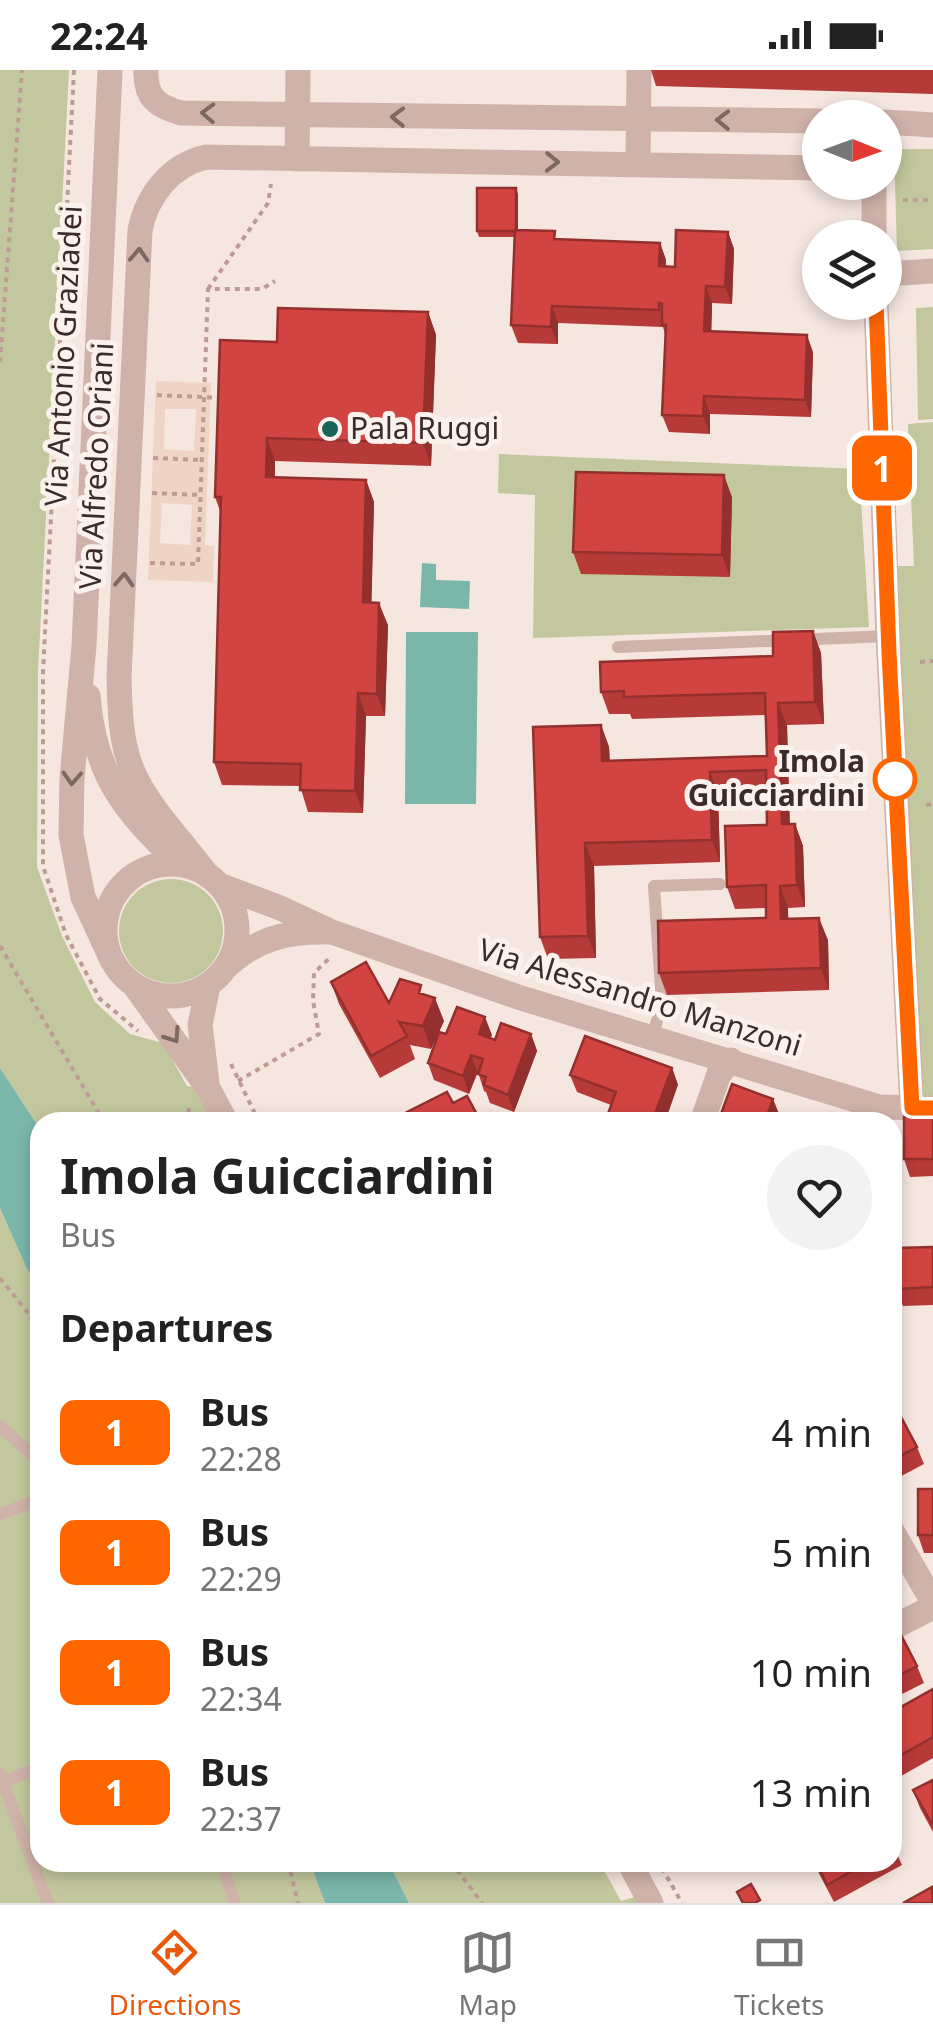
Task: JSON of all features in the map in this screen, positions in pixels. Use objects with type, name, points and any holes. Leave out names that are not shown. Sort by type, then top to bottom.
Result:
[{"type":"street","name":"Via Antonio Graziadei","points":[[110,70],[84,646],[71,836],[83,896],[112,960]]},
{"type":"street","points":[[146,70],[151,99],[162,108],[181,113],[802,121]]},
{"type":"street","points":[[297,159],[298,70]]},
{"type":"street","points":[[638,164],[639,70]]},
{"type":"street","points":[[455,160],[457,118]]},
{"type":"street","points":[[902,123],[933,124]]},
{"type":"street","name":"Via Alfredo Oriani","points":[[213,880],[148,797],[131,768],[122,734],[119,677],[140,230],[145,206],[160,186],[188,161],[206,157],[802,168]]},
{"type":"street","points":[[902,273],[933,271]]},
{"type":"street","points":[[877,320],[888,636],[922,1108]]},
{"type":"street","name":"Via Antonio Graziadei","points":[[84,646],[88,704],[99,753],[115,794],[141,829],[182,865]]},
{"type":"street","points":[[208,1088],[200,1025],[217,977],[234,952],[237,934],[229,899],[213,880],[182,865],[166,865],[136,875],[114,898],[106,928],[112,960],[136,986],[221,1112]]},
{"type":"street","name":"Via Alessandro Manzoni","points":[[213,880],[278,907],[330,940]]},
{"type":"street","name":"Via Alessandro Manzoni","points":[[217,977],[244,950],[264,940],[286,934],[330,940],[880,1106],[922,1108]]},
{"type":"street","points":[[136,986],[153,994],[191,994],[217,977]]},
{"type":"street","points":[[706,1112],[720,1074],[731,1060]]},
{"type":"street","points":[[902,1549],[933,1605],[902,1622]]},
{"type":"street","points":[[634,1872],[651,1903]]},
{"type":"lane","points":[[618,647],[888,636]]},
{"type":"lane","points":[[652,1037],[662,1004],[654,886],[720,884]]},
{"type":"lane","points":[[0,1426],[30,1453]]},
{"type":"lane","points":[[0,1514],[30,1504]]},
{"type":"lane","points":[[30,1770],[2,1778],[30,1854]]},
{"type":"lane","points":[[37,1872],[48,1903]]},
{"type":"lane","points":[[224,1872],[235,1903]]},
{"type":"path","points":[[0,362],[22,70]]},
{"type":"path","points":[[149,563],[198,564],[208,288],[268,204],[269,184]]},
{"type":"path","points":[[903,200],[933,200]]},
{"type":"path","points":[[208,288],[262,289],[275,281]]},
{"type":"path","points":[[156,395],[228,398]]},
{"type":"path","points":[[154,442],[153,458],[202,460]]},
{"type":"path","points":[[152,493],[201,495]]},
{"type":"path","points":[[920,662],[933,661]]},
{"type":"path","points":[[238,1081],[319,1034],[313,1001],[314,973],[339,949],[330,940]]},
{"type":"path","points":[[0,946],[98,1112]]},
{"type":"path","points":[[228,1058],[255,1112]]},
{"type":"path","points":[[0,1278],[30,1316]]},
{"type":"path","points":[[290,1872],[298,1903]]},
{"type":"path","points":[[459,1872],[482,1903]]},
{"type":"path","points":[[665,1872],[682,1903]]},
{"type":"green space","points":[[0,70],[69,70],[38,672],[37,867],[62,936],[95,1002],[130,1034],[163,1043],[187,1086],[200,1088],[213,1112],[30,1114],[0,1068]]},
{"type":"green space","points":[[902,149],[933,149],[933,249],[902,251],[902,220],[896,220],[896,200],[902,200]]},
{"type":"green space","points":[[933,307],[933,419],[918,420],[916,308]]},
{"type":"green space","points":[[933,422],[933,1111],[903,1112],[874,566],[914,566],[908,424]]},
{"type":"green space","points":[[499,454],[859,469],[869,627],[533,638],[535,495],[498,493]]},
{"type":"green space","points":[[171,879],[191,883],[208,894],[219,911],[223,931],[219,951],[208,968],[191,979],[171,983],[151,979],[134,968],[123,951],[119,931],[123,911],[134,894],[151,883]]},
{"type":"green space","points":[[0,1208],[30,1273],[30,1872],[313,1872],[325,1903],[0,1903]]},
{"type":"green space","points":[[394,1872],[605,1872],[621,1901],[641,1895],[663,1903],[409,1903]]},
{"type":"shaded area","points":[[156,381],[211,383],[205,545],[214,546],[213,582],[148,580]],"holes":[[[165,409],[196,409],[194,451],[164,449]],[[162,503],[192,505],[190,545],[160,543]]]},
{"type":"water","points":[[422,563],[436,564],[436,580],[470,581],[469,609],[420,607]]},
{"type":"water","points":[[406,632],[478,632],[476,804],[405,804]]},
{"type":"water","points":[[0,1068],[30,1114],[30,1273],[0,1208]]},
{"type":"water","points":[[313,1872],[394,1872],[409,1903],[325,1903]]},
{"type":"building","points":[[477,188],[516,188],[516,231],[477,231]]},
{"type":"building","points":[[515,230],[555,231],[554,239],[660,243],[659,266],[675,267],[676,230],[728,232],[725,287],[706,286],[704,331],[807,335],[805,400],[704,396],[703,416],[662,415],[666,325],[662,325],[662,304],[659,303],[659,310],[552,306],[551,327],[511,325]]},
{"type":"building","points":[[278,308],[428,312],[423,443],[267,438],[266,477],[366,480],[363,602],[379,603],[377,694],[358,693],[355,791],[300,790],[301,764],[214,762],[221,497],[215,497],[220,340],[277,342]]},
{"type":"building","points":[[576,472],[724,475],[722,555],[573,552]]},
{"type":"building","points":[[813,631],[815,702],[778,703],[782,824],[795,824],[797,885],[780,886],[781,919],[819,918],[821,968],[659,973],[658,921],[766,918],[766,885],[727,887],[725,826],[767,825],[766,770],[710,772],[712,840],[585,843],[588,936],[540,937],[533,727],[601,725],[602,761],[767,756],[765,693],[624,697],[624,691],[601,692],[600,662],[773,656],[773,632]]},
{"type":"building","points":[[366,962],[389,1003],[400,979],[421,985],[419,993],[435,998],[423,1026],[399,1022],[407,1036],[371,1056],[331,982]]},
{"type":"building","points":[[457,1007],[485,1017],[479,1034],[495,1040],[501,1023],[531,1034],[508,1095],[484,1085],[486,1077],[478,1074],[483,1059],[471,1055],[463,1076],[428,1063],[439,1032],[446,1034]]},
{"type":"building","points":[[585,1036],[672,1068],[656,1112],[609,1112],[616,1092],[570,1075]]},
{"type":"building","points":[[732,1084],[773,1099],[768,1112],[722,1112]]},
{"type":"building","points":[[447,1092],[453,1103],[467,1096],[476,1112],[407,1112]]},
{"type":"building","points":[[904,1117],[933,1117],[933,1159],[904,1159]]},
{"type":"building","points":[[933,1247],[933,1287],[902,1289],[902,1248]]},
{"type":"building","points":[[902,1419],[917,1447],[902,1455]]},
{"type":"building","points":[[918,1489],[933,1489],[933,1535],[918,1535]]},
{"type":"building","points":[[902,1637],[917,1666],[902,1674]]},
{"type":"building","points":[[933,1689],[933,1737],[902,1754],[902,1706]]},
{"type":"building","points":[[933,1780],[933,1824],[932,1824],[913,1790]]},
{"type":"building","points":[[821,1872],[850,1872],[827,1885]]},
{"type":"building","points":[[751,1884],[760,1900],[743,1903],[737,1892]]},
{"type":"building","points":[[932,1887],[933,1903],[903,1903]]},
{"type":"bus line","name":"1","points":[[877,320],[894,778],[912,1108],[933,1108]]},
{"type":"place","name":"Pala Ruggi","points":[[330,429]]},
{"type":"place","name":"Imola Guicciardini","points":[[895,779]]}]
